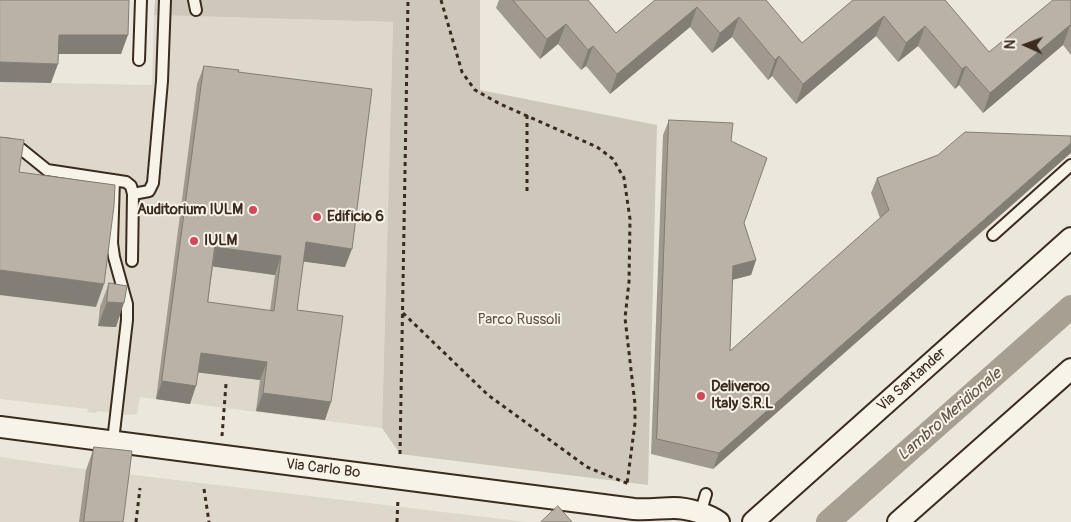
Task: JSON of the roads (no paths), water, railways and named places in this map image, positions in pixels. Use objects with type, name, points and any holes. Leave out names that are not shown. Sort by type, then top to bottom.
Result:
[{"type":"street","name":"Via Santander","points":[[753,522],[1071,238]]},
{"type":"street","points":[[898,522],[1071,369]]},
{"type":"street","name":"Via Carlo Bo","points":[[0,427],[646,510],[676,508],[713,518],[719,522]]},
{"type":"street","name":"Via Carlo Bo","points":[[646,510],[663,522]]},
{"type":"lane","points":[[139,60],[141,0]]},
{"type":"lane","points":[[133,194],[149,191],[153,183],[162,80],[165,0]]},
{"type":"lane","points":[[0,144],[21,149],[47,170],[126,182],[131,186],[133,194],[132,261]]},
{"type":"lane","points":[[993,235],[1071,165]]},
{"type":"lane","points":[[113,442],[127,320],[127,304],[112,243],[114,180]]},
{"type":"lane","points":[[700,514],[706,494]]},
{"type":"waterway","name":"Lambro Meridionale","points":[[828,522],[1071,307]]},
{"type":"place","name":"Auditorium IULM","points":[[253,210]]},
{"type":"place","name":"Edificio 6","points":[[317,217]]},
{"type":"place","name":"IULM","points":[[194,241]]},
{"type":"place","name":"Deliveroo Italy S.R.L","points":[[701,396]]},
{"type":"park label","name":"Parco Russoli","points":[[519,320]]}]
